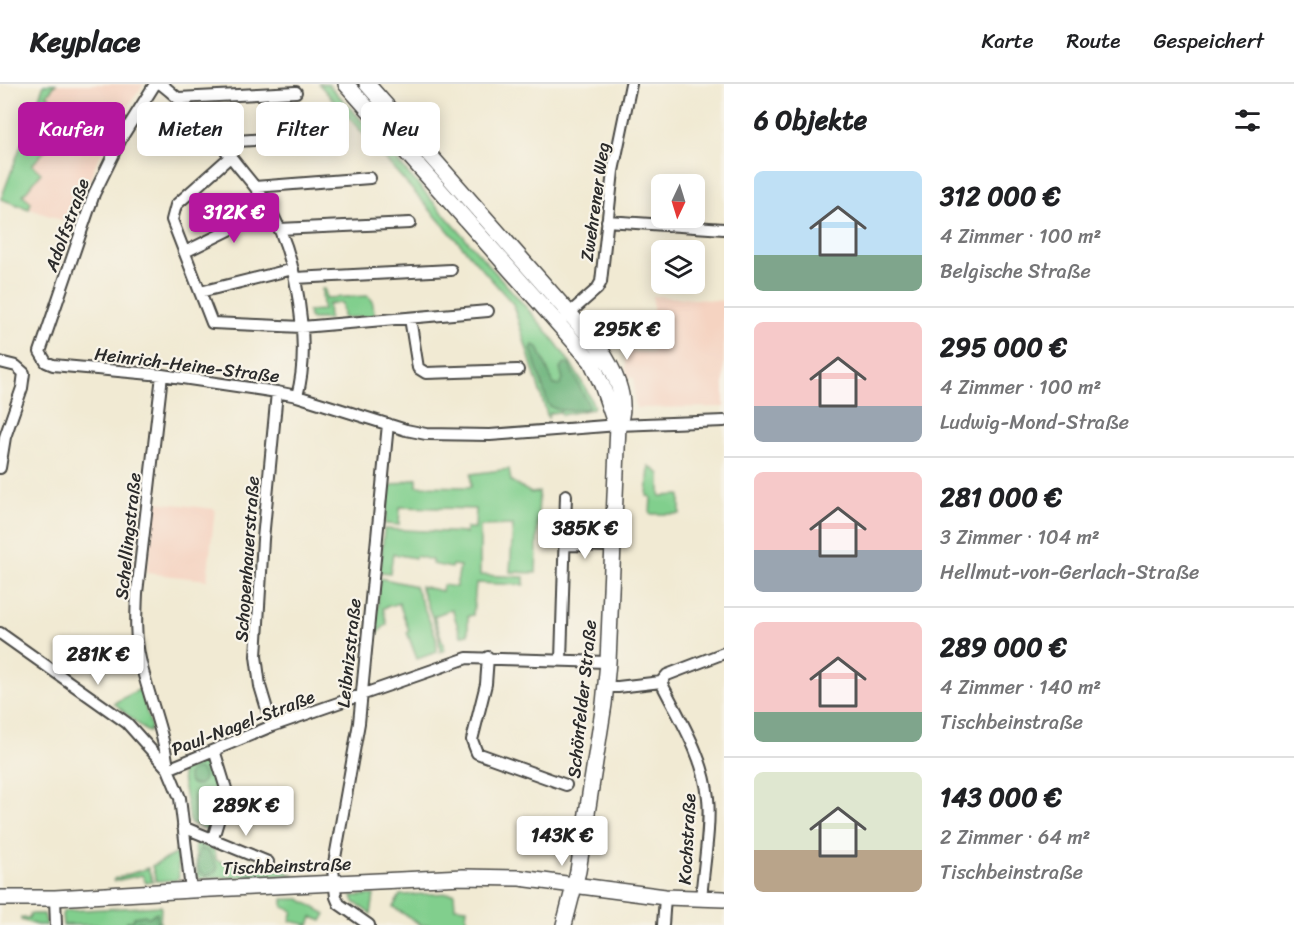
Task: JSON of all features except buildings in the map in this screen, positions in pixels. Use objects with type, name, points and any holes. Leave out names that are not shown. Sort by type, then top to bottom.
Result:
[{"type":"main road","points":[[346,84],[591,361],[618,425]]},
{"type":"main road","name":"Schönfelder Straße","points":[[374,86],[598,346],[613,371],[624,405],[623,415],[618,425],[606,687],[598,756],[576,885],[564,925]]},
{"type":"main road","name":"Tischbeinstraße","points":[[0,898],[55,898],[463,878],[520,878],[665,897],[700,900],[724,899]]},
{"type":"street","name":"Adolfstraße","points":[[40,352],[94,194],[122,136],[155,84]]},
{"type":"street","points":[[161,84],[182,102]]},
{"type":"street","name":"Zwehrener Weg","points":[[558,323],[597,289],[601,282],[613,171],[631,84]]},
{"type":"street","points":[[178,98],[296,92]]},
{"type":"street","points":[[297,396],[303,368],[302,327],[294,274],[270,210],[231,156],[176,205],[172,220],[212,323],[302,327],[488,311]]},
{"type":"street","points":[[255,187],[370,178]]},
{"type":"street","points":[[185,252],[270,210]]},
{"type":"street","points":[[607,221],[724,229]]},
{"type":"street","points":[[279,229],[410,223]]},
{"type":"street","points":[[200,292],[294,274],[451,270]]},
{"type":"street","points":[[410,318],[418,368],[426,373],[518,370]]},
{"type":"street","name":"Heinrich-Heine-Straße","points":[[40,352],[46,362],[53,365],[162,375],[297,396],[426,434],[490,435],[618,425],[724,421]]},
{"type":"street","points":[[0,362],[16,366],[24,373],[22,388],[5,437],[0,468]]},
{"type":"street","name":"Schellingstraße","points":[[162,375],[137,593],[136,629],[139,657],[166,747],[168,769]]},
{"type":"street","name":"Schopenhauerstraße","points":[[272,726],[261,686],[256,656],[263,539],[277,392]]},
{"type":"street","name":"Leibnizstraße","points":[[334,884],[333,870],[359,723],[388,424]]},
{"type":"street","name":"Schönfelder Straße","points":[[561,660],[566,495]]},
{"type":"street","points":[[564,545],[614,546]]},
{"type":"street","points":[[0,633],[127,723],[168,769],[180,798],[190,890]]},
{"type":"street","points":[[606,687],[662,682],[667,675],[724,652]]},
{"type":"street","points":[[488,657],[486,684],[472,740],[477,753],[566,785]]},
{"type":"street","name":"Paul-Nagel-Straße","points":[[168,769],[272,726],[467,658],[608,662]]},
{"type":"street","name":"Kochstraße","points":[[662,682],[695,751],[709,799],[700,900]]},
{"type":"street","points":[[213,838],[227,792],[214,750]]},
{"type":"street","name":"Tischbeinstraße","points":[[183,827],[268,862]]},
{"type":"street","points":[[334,884],[339,904],[369,925]]},
{"type":"street","points":[[663,925],[665,897]]},
{"type":"street","points":[[55,898],[56,925]]},
{"type":"shaded area","points":[[44,84],[144,84],[125,112],[125,102],[37,102]]},
{"type":"shaded area","points":[[18,154],[18,156],[100,156],[73,224],[1,199]]},
{"type":"shaded area","points":[[653,296],[724,301],[724,407],[636,408],[634,378],[626,377],[626,351],[653,352]]},
{"type":"shaded area","points":[[156,502],[215,509],[207,580],[147,573]]},
{"type":"green space","points":[[44,84],[56,84],[47,95],[54,102],[37,102]]},
{"type":"green space","points":[[319,84],[328,84],[345,102],[335,102]]},
{"type":"green space","points":[[349,106],[361,120],[361,132],[349,118]]},
{"type":"green space","points":[[18,154],[18,156],[40,156],[32,165],[41,173],[23,195],[31,202],[29,209],[1,199]]},
{"type":"green space","points":[[382,156],[393,156],[546,330],[579,376],[594,406],[592,409],[562,415],[560,412],[550,413],[548,418],[513,304]]},
{"type":"green space","points":[[322,289],[325,289],[326,298],[368,296],[372,300],[375,316],[343,318],[342,303],[328,304],[329,319],[310,319],[308,311],[323,310]]},
{"type":"green space","points":[[533,345],[538,347],[554,385],[560,385],[563,379],[560,369],[565,363],[569,365],[589,406],[586,409],[561,410],[548,404],[531,349]]},
{"type":"green space","points":[[649,466],[660,474],[660,496],[680,495],[680,514],[650,514],[651,497],[647,496]]},
{"type":"green space","points":[[509,469],[511,481],[531,493],[539,492],[536,573],[510,572],[513,525],[480,526],[480,575],[524,577],[524,585],[476,583],[473,615],[468,616],[468,634],[461,636],[452,609],[434,616],[445,650],[440,652],[439,635],[420,586],[442,591],[443,585],[456,587],[460,566],[452,565],[451,568],[432,564],[432,560],[416,556],[415,558],[393,554],[390,573],[380,572],[384,529],[466,533],[466,528],[475,528],[476,509],[400,507],[399,525],[385,524],[390,486],[417,478],[417,486],[471,487],[471,474]]},
{"type":"green space","points":[[380,578],[415,586],[436,637],[437,652],[417,659],[399,603],[383,608],[387,624],[375,635]]},
{"type":"green space","points":[[140,689],[151,727],[149,732],[114,703]]},
{"type":"green space","points":[[211,758],[222,793],[215,788],[206,819],[212,825],[210,831],[190,823],[181,771]]},
{"type":"green space","points":[[193,769],[199,769],[204,777],[202,783],[193,785],[188,780],[188,774]]},
{"type":"green space","points":[[197,843],[214,850],[216,860],[252,872],[252,859],[295,875],[200,878],[197,875],[195,845]]},
{"type":"green space","points":[[200,848],[209,852],[217,867],[216,872],[206,876],[199,872],[197,860]]},
{"type":"green space","points":[[177,853],[179,877],[176,880],[156,881],[152,866]]},
{"type":"green space","points":[[252,862],[258,862],[262,869],[258,876],[252,876],[248,872],[248,866]]},
{"type":"green space","points":[[148,868],[153,882],[146,883],[142,875],[114,881],[114,879]]},
{"type":"green space","points":[[454,893],[455,907],[467,908],[465,925],[421,925],[393,907],[400,895]]},
{"type":"green space","points":[[374,895],[371,914],[354,902],[352,896]]},
{"type":"green space","points":[[283,899],[300,899],[326,914],[322,921],[312,917],[309,925],[290,921],[293,911],[283,907]]},
{"type":"green space","points":[[161,906],[160,925],[63,925],[64,911]]},
{"type":"green space","points":[[157,913],[158,925],[146,925],[139,922],[136,925],[126,925],[127,921],[133,921],[134,917],[152,916]]},
{"type":"green space","points":[[30,914],[44,914],[47,925],[37,925],[21,920],[21,918],[29,918]]}]
